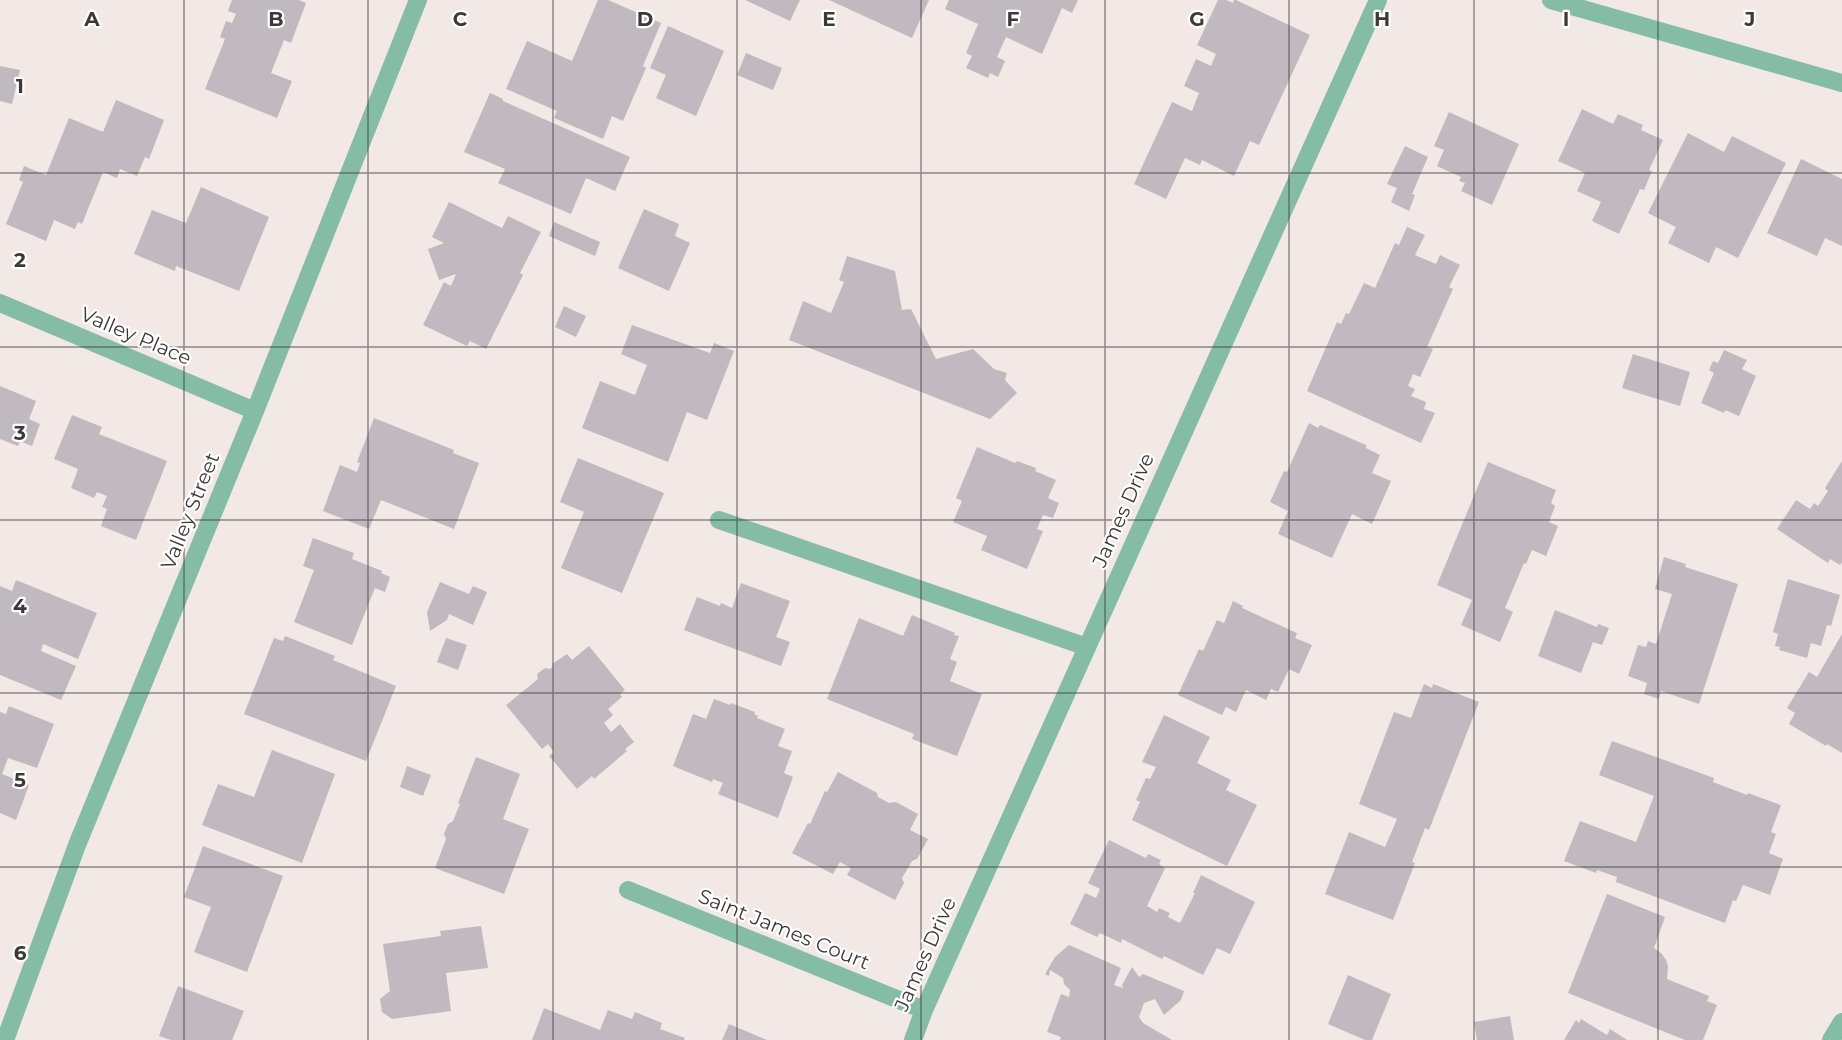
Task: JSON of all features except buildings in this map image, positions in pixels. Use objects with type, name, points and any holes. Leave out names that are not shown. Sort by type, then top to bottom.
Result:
[{"type":"street","name":"Valley Street","points":[[5,1040],[77,845],[255,411],[418,0]]},
{"type":"street","name":"James Drive","points":[[912,1040],[1378,0]]},
{"type":"street","points":[[1551,0],[1842,83]]},
{"type":"street","name":"Valley Place","points":[[0,303],[255,411]]},
{"type":"street","points":[[719,520],[1087,647]]},
{"type":"street","name":"Saint James Court","points":[[628,890],[924,1010]]},
{"type":"street","points":[[1831,1040],[1842,1022]]}]
